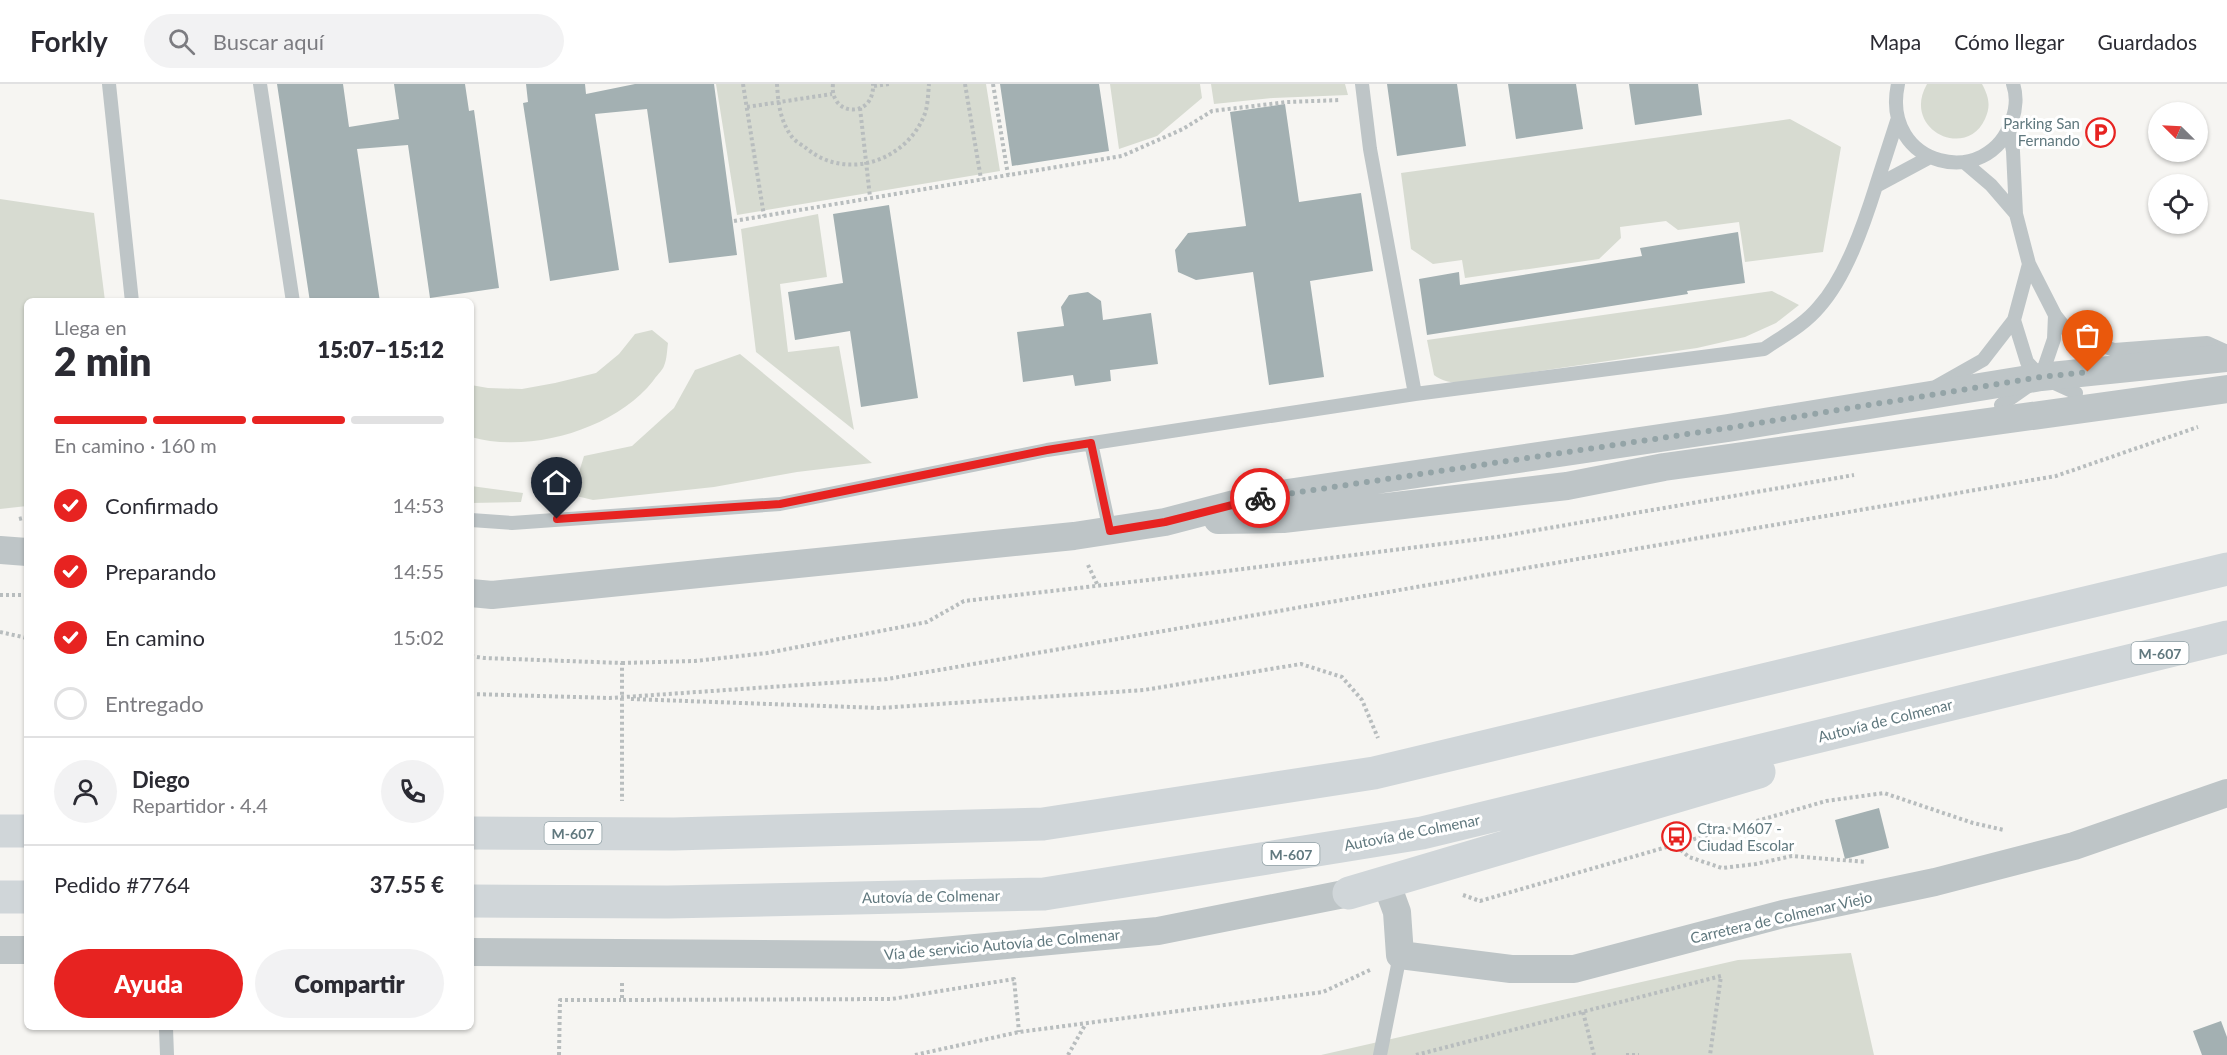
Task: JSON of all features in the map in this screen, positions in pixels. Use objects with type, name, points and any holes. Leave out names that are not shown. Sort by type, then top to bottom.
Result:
[{"type":"highway","name":"M-607","points":[[474,833],[674,834],[1042,824],[1374,773],[2227,569]]},
{"type":"highway","name":"Autovía de Colmenar","points":[[474,901],[668,902],[1044,894],[1422,833],[2227,637]]},
{"type":"highway","points":[[1349,892],[1657,803],[2092,669]]},
{"type":"highway","points":[[0,831],[24,831]]},
{"type":"highway","points":[[0,897],[24,897]]},
{"type":"street","points":[[474,593],[492,595],[1074,536],[1165,522],[1261,498],[1728,428],[2041,377],[2227,358]]},
{"type":"street","points":[[2076,393],[2227,375]]},
{"type":"street","points":[[1165,522],[1283,519],[1568,486],[1664,467],[2227,389]]},
{"type":"street","points":[[1664,467],[1731,441],[2001,405]]},
{"type":"street","name":"Carretera de Colmenar Viejo","points":[[1400,956],[1511,969],[1574,969],[1783,914],[1935,882],[2074,846],[2227,793]]},
{"type":"street","points":[[1386,882],[1397,912],[1400,956]]},
{"type":"street","name":"Vía de servicio Autovía de Colmenar","points":[[474,952],[899,955],[1158,931],[1349,892]]},
{"type":"street","points":[[0,950],[24,950]]},
{"type":"lane","points":[[109,84],[132,298]]},
{"type":"lane","points":[[261,84],[292,298]]},
{"type":"lane","points":[[1362,84],[1370,149],[1415,394]]},
{"type":"lane","points":[[474,520],[512,523],[780,504],[1091,443],[1415,394],[1764,349],[1799,326],[1820,307],[1838,280],[1862,230],[1897,121],[1895,100],[1898,84]]},
{"type":"lane","points":[[1897,121],[1907,139],[1930,158],[1964,162],[1978,158],[1996,147],[2009,130],[2016,110],[2013,84]]},
{"type":"lane","points":[[2009,130],[2016,214],[2029,264],[2055,315],[2070,334],[2114,350],[2207,343],[2227,352]]},
{"type":"lane","points":[[1876,186],[1930,158]]},
{"type":"lane","points":[[1964,162],[1990,185],[2016,214]]},
{"type":"lane","points":[[1920,396],[1983,360],[2014,320],[2029,264]]},
{"type":"lane","points":[[2001,405],[2041,377],[2054,339],[2055,315]]},
{"type":"lane","points":[[2014,320],[2027,362],[2041,377],[2076,393]]},
{"type":"lane","points":[[1091,443],[1110,531]]},
{"type":"lane","points":[[1380,1055],[1400,956]]},
{"type":"lane","points":[[166,1030],[166,1055]]},
{"type":"path","points":[[743,84],[764,216]]},
{"type":"path","points":[[777,84],[778,103],[792,137],[817,158],[848,166],[881,160],[908,142],[925,115],[929,84]]},
{"type":"path","points":[[831,85],[836,102],[843,108],[852,110],[868,104],[872,96],[873,85],[889,84]]},
{"type":"path","points":[[965,84],[981,179]]},
{"type":"path","points":[[993,84],[1008,175]]},
{"type":"path","points":[[747,107],[832,94]]},
{"type":"path","points":[[734,221],[1122,156],[1183,129],[1212,111],[1287,102],[1343,100]]},
{"type":"path","points":[[860,108],[870,197]]},
{"type":"path","points":[[610,698],[887,680],[2056,477],[2206,424]]},
{"type":"path","points":[[622,663],[695,661],[767,653],[927,622],[964,601],[1497,537],[1860,474]]},
{"type":"path","points":[[0,595],[24,595]]},
{"type":"path","points":[[0,632],[24,637]]},
{"type":"path","points":[[474,656],[484,658]]},
{"type":"path","points":[[474,694],[880,708],[1144,690]]},
{"type":"path","points":[[1826,801],[1884,793],[1973,824],[2007,831]]},
{"type":"path","points":[[1666,838],[1689,858],[1722,868],[1756,864],[1792,856],[1858,863],[1873,861]]},
{"type":"path","points":[[915,1055],[1019,1032],[1323,992],[1400,956]]},
{"type":"path","points":[[1416,1055],[1721,976],[1710,1055]]},
{"type":"path","points":[[1014,979],[1019,1032]]},
{"type":"path","points":[[560,1055],[560,1000],[622,1000]]},
{"type":"path","points":[[1583,1012],[1594,1055]]},
{"type":"path","points":[[1068,1055],[1086,1024]]},
{"type":"path","points":[[1626,1055],[1639,1055]]},
{"type":"shaded area","points":[[716,84],[986,84],[1000,171],[737,215]]},
{"type":"shaded area","points":[[1110,84],[1200,84],[1202,98],[1157,136],[1119,149]]},
{"type":"shaded area","points":[[1211,84],[1345,84],[1348,95],[1273,98],[1214,104]]},
{"type":"shaded area","points":[[1927,84],[1982,84],[1989,106],[1985,119],[1976,131],[1964,138],[1951,138],[1939,134],[1929,126],[1922,114],[1921,100]]},
{"type":"shaded area","points":[[1790,119],[1841,147],[1823,252],[1745,262],[1739,222],[1678,230],[1666,221],[1620,227],[1621,238],[1599,259],[1465,278],[1462,260],[1433,264],[1411,249],[1401,173]]},
{"type":"shaded area","points":[[0,199],[94,213],[105,298],[24,298],[24,506],[0,509]]},
{"type":"shaded area","points":[[818,214],[827,277],[780,284],[788,352],[839,346],[854,430],[756,352],[741,229]]},
{"type":"shaded area","points":[[1772,291],[1799,305],[1776,323],[1745,337],[1697,348],[1471,381],[1452,382],[1434,375],[1427,340]]},
{"type":"shaded area","points":[[652,330],[668,343],[664,366],[637,398],[617,412],[570,433],[544,439],[519,442],[474,438],[474,386],[522,389],[596,373],[619,354],[635,334]]},
{"type":"shaded area","points":[[740,354],[872,463],[797,472],[714,487],[593,500],[572,495],[584,456],[632,446],[674,408],[695,370]]},
{"type":"shaded area","points":[[474,486],[523,493],[521,502],[474,503]]},
{"type":"shaded area","points":[[1851,953],[1874,1055],[1321,1055],[1738,960]]},
{"type":"building","points":[[277,84],[343,84],[349,127],[399,119],[394,84],[465,84],[469,111],[474,110],[499,288],[430,298],[408,145],[357,149],[379,298],[309,298]]},
{"type":"building","points":[[526,84],[585,84],[586,94],[635,84],[714,84],[737,255],[669,263],[647,109],[595,114],[619,270],[550,281],[523,103],[528,102]]},
{"type":"building","points":[[1000,84],[1099,84],[1109,151],[1012,166]]},
{"type":"building","points":[[1387,84],[1457,84],[1466,146],[1397,156]]},
{"type":"building","points":[[1508,84],[1576,84],[1583,129],[1516,139]]},
{"type":"building","points":[[1629,84],[1698,84],[1702,115],[1635,125]]},
{"type":"building","points":[[1285,104],[1299,202],[1361,193],[1373,271],[1310,281],[1324,377],[1269,385],[1253,272],[1196,280],[1178,272],[1175,250],[1188,233],[1246,226],[1230,112]]},
{"type":"building","points":[[889,205],[918,398],[861,407],[850,331],[795,340],[788,292],[843,283],[833,214]]},
{"type":"building","points":[[1738,232],[1745,283],[1427,335],[1419,279],[1459,272],[1460,285],[1642,256],[1640,248]]},
{"type":"building","points":[[1088,292],[1101,301],[1103,320],[1151,313],[1158,364],[1110,370],[1111,381],[1075,386],[1073,375],[1023,382],[1017,332],[1064,326],[1061,307],[1069,295]]},
{"type":"building","points":[[1879,808],[1889,848],[1845,859],[1835,820]]},
{"type":"building","points":[[2221,1021],[2227,1037],[2227,1055],[2202,1055],[2193,1031]]},
{"type":"way so far","points":[[1260,498],[1728,428],[2041,377],[2088,372]]},
{"type":"place","name":"Parking San Fernando","points":[[2101,132]]},
{"type":"place","name":"Ctra. M607 - Ciudad Escolar","points":[[1676,837]]},
{"type":"route","points":[[557,519],[780,504],[1091,443],[1110,531],[1165,522],[1260,498]]}]
